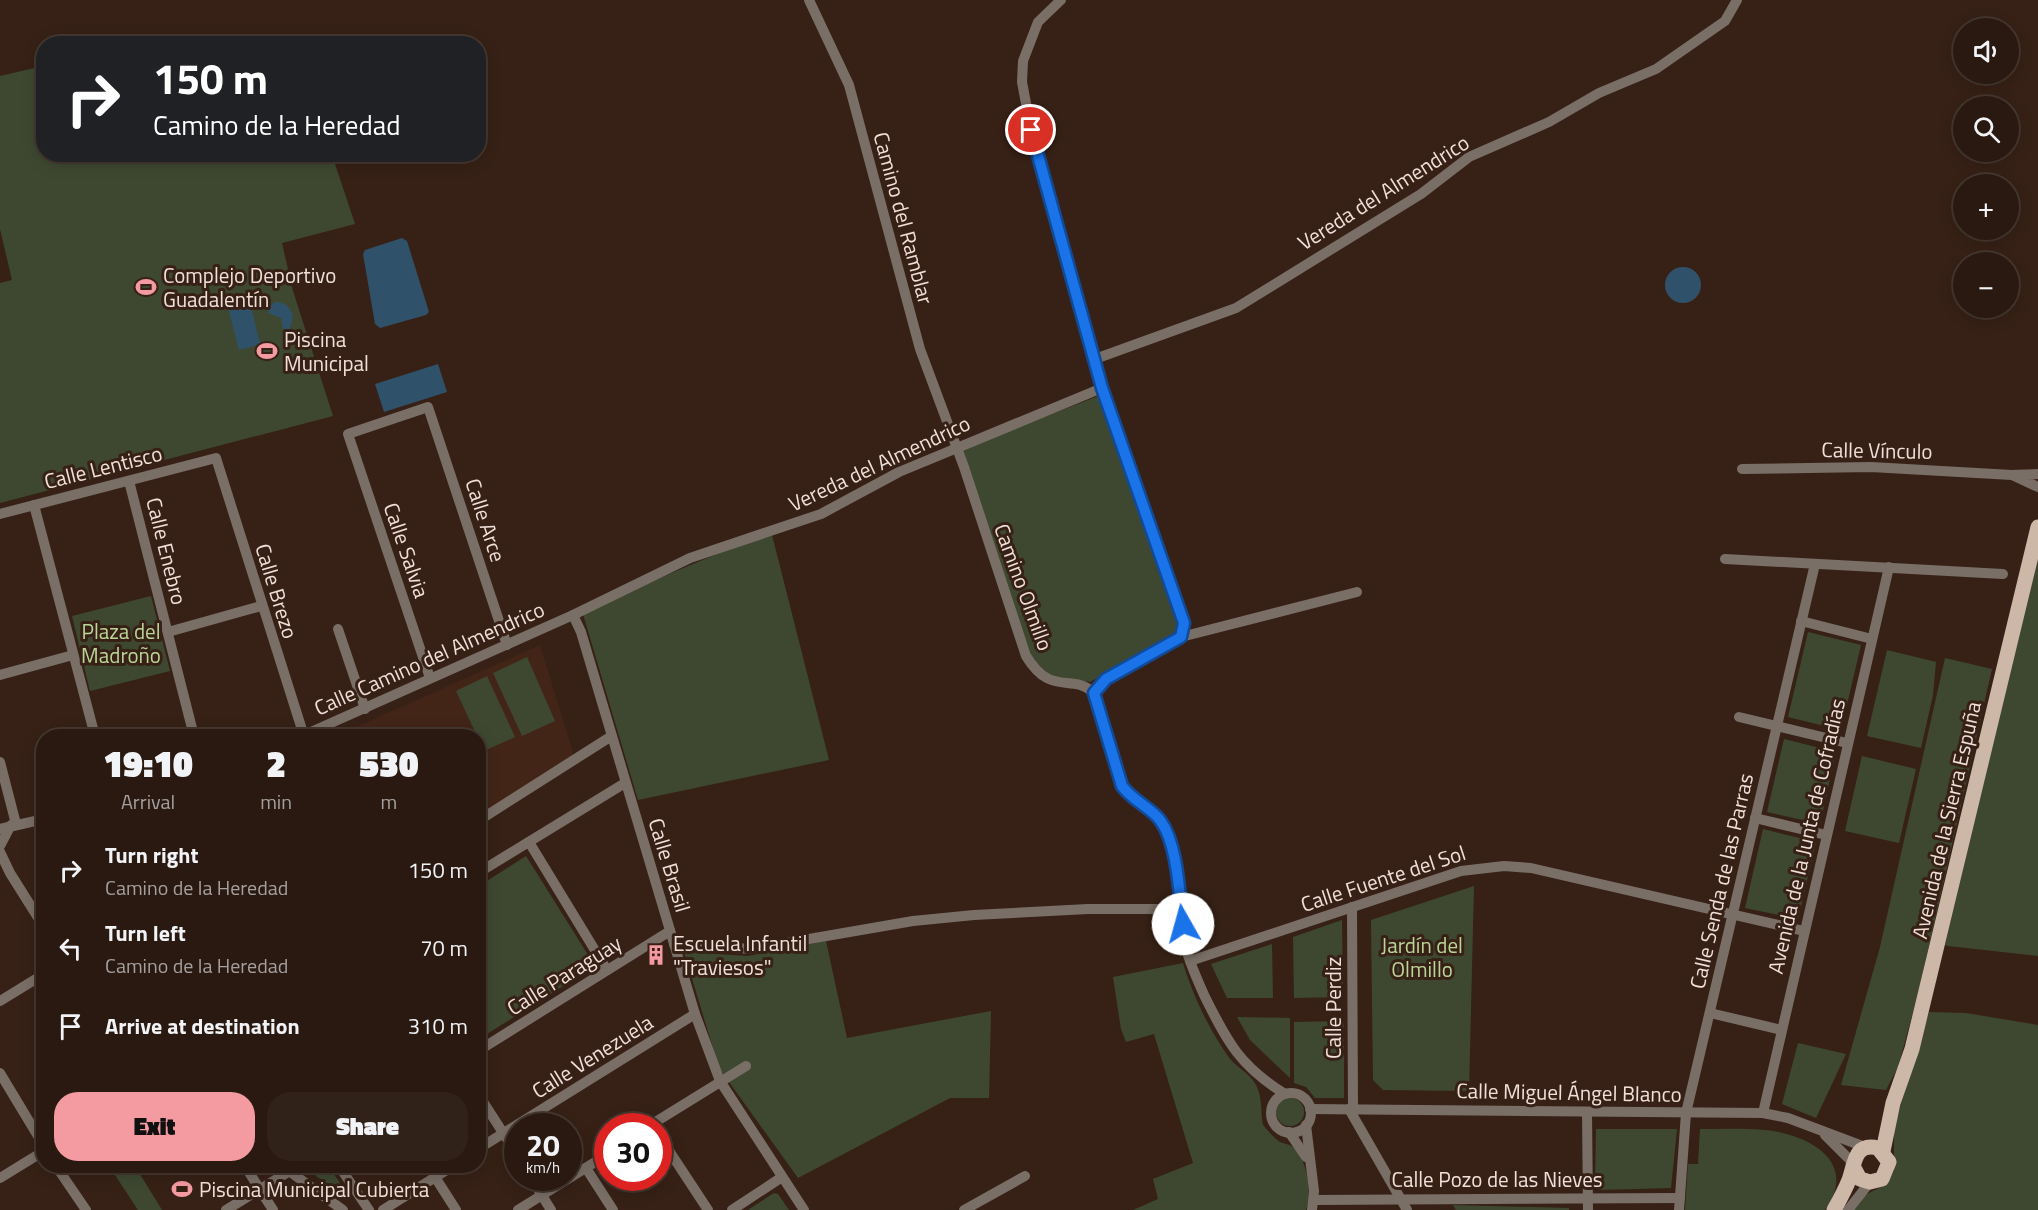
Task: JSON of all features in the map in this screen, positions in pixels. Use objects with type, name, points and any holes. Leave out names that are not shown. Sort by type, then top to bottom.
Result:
[{"type":"main road","name":"Avenida de la Sierra Espuña","points":[[1883,1151],[1893,1103],[1915,1038],[2038,527]]},
{"type":"main road","name":"Avenida de la Sierra Espuña","points":[[1866,1147],[1893,1103]]},
{"type":"main road","points":[[1834,1210],[1848,1182],[1856,1153],[1866,1147],[1883,1151],[1887,1156],[1888,1168],[1882,1179],[1867,1182],[1840,1210]]},
{"type":"main road","points":[[1853,1165],[1856,1175],[1867,1182]]},
{"type":"street","name":"Camino del Ramblar","points":[[809,0],[849,85],[920,349],[957,448]]},
{"type":"street","points":[[1061,0],[1038,22],[1030,37],[1023,61],[1022,82],[1031,130],[1102,388],[1184,623],[1181,637]]},
{"type":"street","name":"Vereda del Almendrico","points":[[1095,359],[1236,308],[1421,194],[1469,157],[1549,122],[1599,93],[1656,69],[1725,21],[1737,0]]},
{"type":"street","name":"Vereda del Almendrico","points":[[573,615],[690,558],[821,514],[899,472],[1102,388]]},
{"type":"street","name":"Calle Salvia","points":[[428,407],[348,434],[430,678]]},
{"type":"street","name":"Calle Arce","points":[[428,407],[507,645]]},
{"type":"street","name":"Camino Olmillo","points":[[957,448],[1026,656],[1037,671],[1048,680],[1090,689],[1094,693]]},
{"type":"street","name":"Calle Lentisco","points":[[0,514],[216,458]]},
{"type":"street","name":"Calle Brezo","points":[[216,458],[301,729]]},
{"type":"street","name":"Calle Vínculo","points":[[1742,470],[1870,467],[2012,475],[2038,474]]},
{"type":"street","name":"Calle Vínculo","points":[[2012,475],[2038,486]]},
{"type":"street","name":"Calle Enebro","points":[[129,481],[192,729]]},
{"type":"street","points":[[34,505],[92,729]]},
{"type":"street","points":[[1725,559],[2003,574]]},
{"type":"street","name":"Calle Senda de las Parras","points":[[1679,1210],[1686,1113],[1815,564]]},
{"type":"street","name":"Avenida de la Junta de Cofradías","points":[[1763,1113],[1847,743],[1890,567]]},
{"type":"street","points":[[1313,1205],[1306,1125],[1310,1109],[1302,1096],[1285,1094],[1264,1080],[1226,1041],[1190,961],[1184,941],[1174,858],[1166,831],[1160,819],[1130,798],[1122,786],[1094,693],[1106,679],[1181,637],[1357,592]]},
{"type":"street","name":"Calle Enebro","points":[[168,632],[261,606]]},
{"type":"street","name":"Calle Camino del Almendrico","points":[[319,729],[573,615]]},
{"type":"street","name":"Calle Brasil","points":[[573,615],[695,1014],[720,1082],[804,1210]]},
{"type":"street","points":[[1802,621],[1872,639]]},
{"type":"street","points":[[338,629],[364,709]]},
{"type":"street","points":[[0,675],[73,655]]},
{"type":"street","points":[[1739,717],[1847,743]]},
{"type":"street","points":[[486,816],[610,737]]},
{"type":"street","points":[[0,762],[14,824],[0,850],[10,873],[36,914]]},
{"type":"street","points":[[486,868],[625,783]]},
{"type":"street","points":[[1755,818],[1826,835]]},
{"type":"street","points":[[0,829],[36,820]]},
{"type":"street","points":[[0,821],[14,824]]},
{"type":"street","points":[[529,842],[607,970]]},
{"type":"street","points":[[0,864],[10,873]]},
{"type":"street","name":"Calle Fuente del Sol","points":[[1190,961],[1461,871],[1504,866],[1531,868],[1804,931]]},
{"type":"street","name":"Calle Perdiz","points":[[1351,1109],[1353,907]]},
{"type":"street","points":[[674,944],[751,950],[858,930],[954,917],[1088,909],[1181,909]]},
{"type":"street","name":"Calle Paraguay","points":[[486,1047],[670,931]]},
{"type":"street","points":[[0,1001],[36,979]]},
{"type":"street","points":[[1710,1013],[1782,1030]]},
{"type":"street","name":"Calle Venezuela","points":[[486,1144],[695,1014]]},
{"type":"street","points":[[672,1115],[746,1066]]},
{"type":"street","points":[[0,1073],[36,1133]]},
{"type":"street","points":[[1264,1080],[1273,1106],[1273,1122],[1277,1127],[1296,1132],[1306,1125]]},
{"type":"street","points":[[1273,1106],[1285,1094]]},
{"type":"street","points":[[486,1106],[503,1133]]},
{"type":"street","name":"Calle Miguel Ángel Blanco","points":[[1310,1109],[1763,1113],[1788,1118],[1823,1133],[1866,1147]]},
{"type":"street","points":[[1351,1109],[1407,1210]]},
{"type":"street","points":[[1587,1112],[1588,1210]]},
{"type":"street","points":[[1289,1132],[1311,1165]]},
{"type":"street","name":"Calle Miguel Ángel Blanco","points":[[1823,1133],[1853,1165]]},
{"type":"street","points":[[0,1178],[36,1156]]},
{"type":"street","points":[[672,1156],[708,1210]]},
{"type":"street","points":[[518,1210],[594,1163]]},
{"type":"street","points":[[586,1168],[613,1210]]},
{"type":"street","points":[[61,1173],[86,1210]]},
{"type":"street","points":[[249,1173],[273,1210]]},
{"type":"street","points":[[226,1210],[281,1173]]},
{"type":"street","points":[[297,1173],[343,1210]]},
{"type":"street","points":[[344,1173],[369,1210]]},
{"type":"street","points":[[383,1210],[442,1173]]},
{"type":"street","points":[[964,1210],[976,1207],[1025,1176]]},
{"type":"street","points":[[435,1177],[456,1210]]},
{"type":"street","points":[[732,1210],[782,1177]]},
{"type":"street","points":[[1848,1210],[1867,1182]]},
{"type":"street","points":[[539,1191],[552,1210]]},
{"type":"street","name":"Calle Pozo de las Nieves","points":[[1313,1205],[1379,1205],[1401,1199],[1680,1198]]},
{"type":"shaded area","points":[[540,645],[574,756],[486,811],[486,729],[352,729]]},
{"type":"green space","name":"Complejo Deportivo Guadalentín","points":[[36,68],[36,162],[334,162],[355,224],[282,243],[293,291],[333,416],[0,503],[0,283],[12,280],[0,229],[0,76]]},
{"type":"green space","points":[[1101,395],[1179,626],[1175,636],[1090,682],[1051,676],[1031,658],[962,449]]},
{"type":"green space","points":[[772,535],[829,760],[638,800],[583,614],[676,571]]},
{"type":"green space","points":[[2038,551],[2038,956],[1948,946],[1945,945]]},
{"type":"green space","name":"Plaza del Madroño","points":[[151,596],[170,671],[90,691],[72,616]]},
{"type":"green space","points":[[1808,632],[1861,645],[1841,730],[1788,717]]},
{"type":"green space","points":[[1887,650],[1936,662],[1933,695],[1921,748],[1867,736]]},
{"type":"green space","points":[[527,657],[555,721],[522,736],[493,673]]},
{"type":"green space","points":[[1945,658],[1992,669],[1918,994],[1898,1067],[1886,1090],[1841,1085],[1880,947]]},
{"type":"green space","points":[[487,676],[515,737],[486,750],[486,729],[474,729],[456,691]]},
{"type":"green space","points":[[1784,739],[1836,752],[1820,824],[1767,812]]},
{"type":"green space","points":[[1862,756],[1916,769],[1899,843],[1845,831]]},
{"type":"green space","points":[[1763,829],[1816,842],[1798,919],[1745,908]]},
{"type":"green space","points":[[526,856],[595,966],[486,1035],[486,882]]},
{"type":"green space","name":"Jardín del Olmillo","points":[[1474,886],[1469,1091],[1383,1090],[1373,1080],[1371,920]]},
{"type":"green space","points":[[1342,920],[1343,997],[1294,998],[1293,937]]},
{"type":"green space","points":[[826,941],[847,1038],[991,1011],[989,1098],[950,1098],[798,1178],[719,1068],[684,952],[748,956]]},
{"type":"green space","points":[[1272,944],[1273,998],[1227,998],[1211,964]]},
{"type":"green space","points":[[1183,963],[1197,1001],[1216,1037],[1230,1059],[1256,1085],[1263,1125],[1280,1142],[1293,1147],[1302,1160],[1309,1195],[1306,1210],[1133,1210],[1158,1199],[1153,1179],[1193,1163],[1154,1034],[1126,1042],[1121,1029],[1113,977]]},
{"type":"green space","points":[[1929,1012],[1966,1013],[2038,1025],[2038,1210],[1854,1210],[1865,1195],[1887,1184],[1894,1171],[1894,1127]]},
{"type":"green space","points":[[1237,1017],[1290,1018],[1290,1078],[1250,1040]]},
{"type":"green space","points":[[1344,1021],[1344,1098],[1315,1098],[1306,1087],[1294,1083],[1294,1022]]},
{"type":"green space","points":[[1798,1043],[1846,1054],[1816,1118],[1782,1104]]},
{"type":"green space","points":[[1290,1098],[1300,1102],[1304,1112],[1300,1122],[1290,1126],[1280,1122],[1276,1112],[1280,1102]]},
{"type":"green space","points":[[1596,1129],[1677,1129],[1671,1188],[1597,1190],[1595,1188]]},
{"type":"green space","points":[[1700,1129],[1766,1130],[1799,1138],[1813,1145],[1825,1154],[1833,1165],[1836,1178],[1834,1193],[1825,1210],[1685,1210],[1688,1164],[1698,1164]]},
{"type":"green space","points":[[114,1173],[139,1173],[162,1210],[138,1210]]},
{"type":"green space","points":[[314,1173],[333,1173],[346,1191],[345,1196]]},
{"type":"green space","points":[[774,1193],[778,1194],[789,1210],[748,1210]]},
{"type":"green space","points":[[1453,1205],[1569,1208],[1569,1210],[1456,1210]]},
{"type":"water","points":[[402,238],[407,241],[429,312],[426,315],[380,328],[375,324],[363,254],[365,250]]},
{"type":"water","points":[[1683,267],[1696,272],[1701,285],[1696,298],[1683,303],[1670,298],[1665,285],[1670,272]]},
{"type":"water","points":[[250,302],[260,344],[239,350],[228,308]]},
{"type":"water","points":[[275,302],[289,307],[291,311],[292,320],[289,330],[283,329],[281,318],[268,313],[269,306]]},
{"type":"water","points":[[438,364],[447,392],[384,412],[375,384]]},
{"type":"place","name":"Complejo Deportivo Guadalentín","points":[[146,287]]},
{"type":"place","name":"Piscina Municipal","points":[[267,351]]},
{"type":"place","name":"Escuela Infantil \"Traviesos\"","points":[[656,955]]},
{"type":"place","name":"Piscina Municipal Cubierta","points":[[182,1189]]},
{"type":"route","points":[[1031,130],[1102,388],[1184,623],[1181,637],[1106,679],[1094,693],[1122,786],[1130,798],[1160,819],[1166,831],[1174,858],[1183,924]]}]
